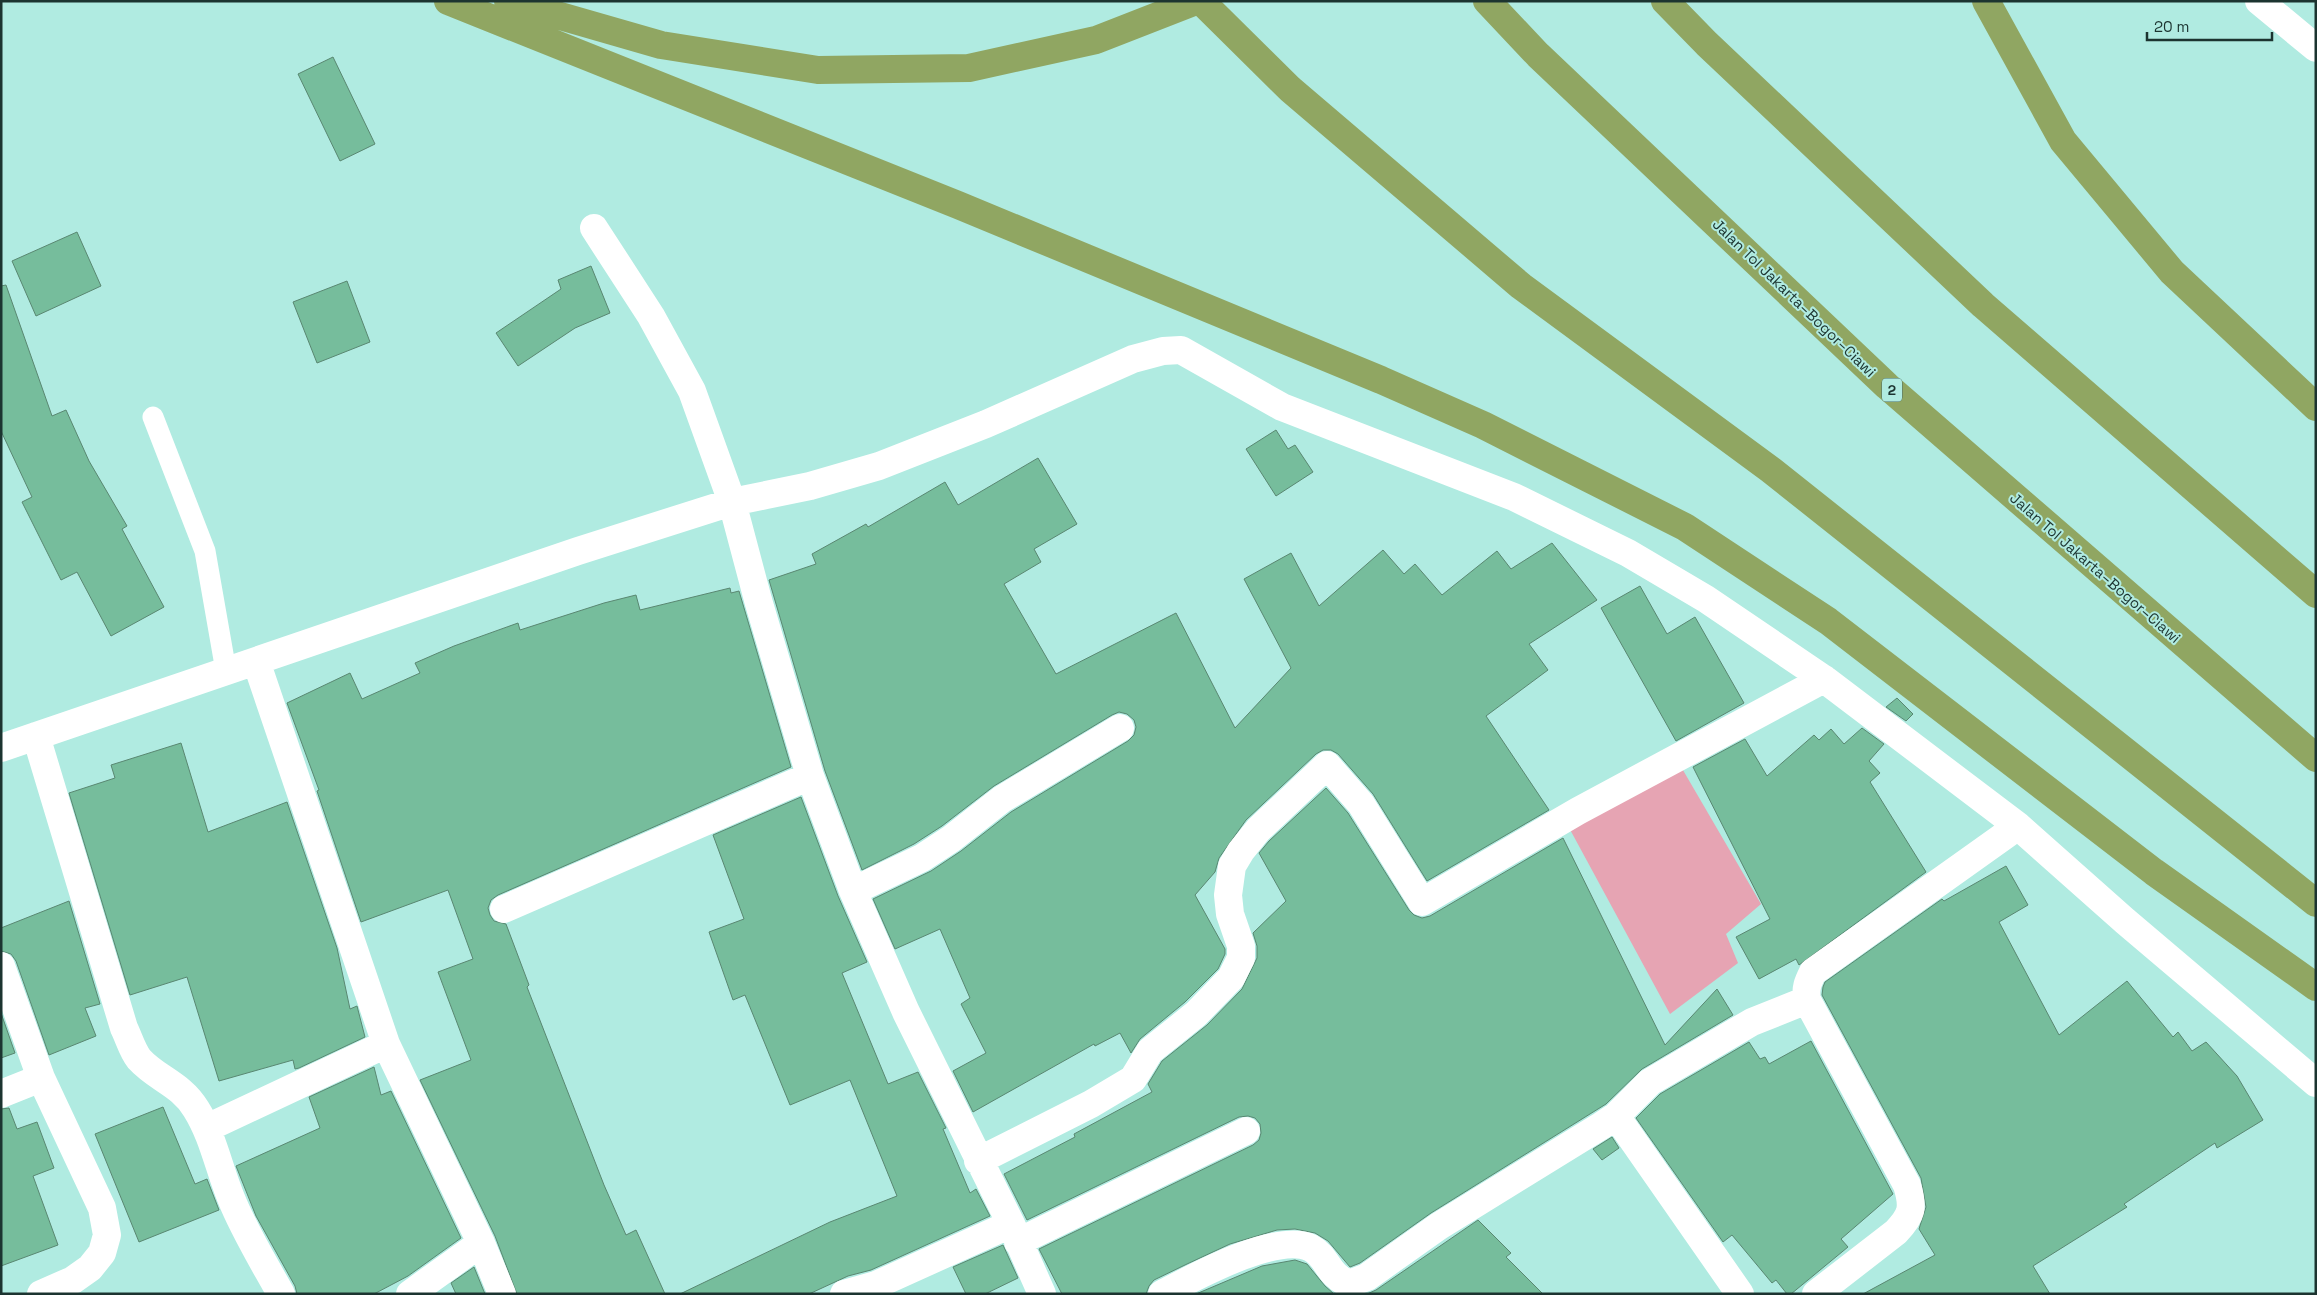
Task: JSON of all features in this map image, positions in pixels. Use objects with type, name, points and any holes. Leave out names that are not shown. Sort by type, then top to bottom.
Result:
[{"type":"highway","points":[[448,1],[958,205],[1381,380],[1483,424],[1693,532],[1828,620],[2154,872],[2316,987]]},
{"type":"highway","points":[[508,1],[661,44],[818,70],[969,68],[1096,40],[1196,1]]},
{"type":"highway","points":[[1201,1],[1290,89],[1521,286],[1771,470],[2316,903]]},
{"type":"highway","name":"Jalan Tol Jakarta–Bogor–Ciawi","points":[[1487,1],[1538,55],[1887,386],[2316,758]]},
{"type":"highway","points":[[1665,1],[1707,44],[1983,305],[2316,594]]},
{"type":"highway","points":[[1681,1],[1707,44]]},
{"type":"highway","points":[[1986,1],[2063,141],[2172,272],[2316,407]]},
{"type":"street","points":[[2259,1],[2316,48]]},
{"type":"street","points":[[594,228],[664,338],[692,391],[732,502],[758,600],[810,776],[853,891],[906,1012],[1042,1294]]},
{"type":"street","points":[[1,748],[578,551],[732,502],[810,486],[879,466],[986,424],[1133,359],[1163,351],[1181,350],[1282,407],[1514,497],[1628,553],[1706,599],[1824,679],[2018,826],[2316,1083]]},
{"type":"street","points":[[256,661],[386,1044],[481,1243],[502,1294]]},
{"type":"street","points":[[978,1161],[1091,1104],[1133,1079],[1150,1051],[1196,1014],[1231,978],[1241,958],[1241,946],[1230,914],[1228,895],[1232,866],[1258,830],[1327,765],[1361,804],[1422,902],[1578,811],[1824,679]]},
{"type":"street","points":[[853,891],[922,858],[951,839],[1002,799],[1120,728]]},
{"type":"street","points":[[36,736],[130,1040],[139,1058],[187,1097],[207,1128],[232,1201],[281,1294]]},
{"type":"street","points":[[504,909],[810,776]]},
{"type":"street","points":[[1816,1294],[1896,1232],[1907,1220],[1911,1208],[1906,1185],[1807,1000],[1805,991],[1813,972],[2018,826]]},
{"type":"street","points":[[1,966],[41,1078],[102,1208],[107,1235],[102,1253],[90,1268],[73,1280],[41,1294]]},
{"type":"street","points":[[1162,1294],[1219,1265],[1270,1247],[1292,1245],[1310,1248],[1322,1258],[1339,1286],[1367,1277],[1439,1226],[1616,1116],[1650,1082],[1752,1022],[1807,1000]]},
{"type":"street","points":[[207,1128],[386,1044]]},
{"type":"street","points":[[1,1094],[41,1078]]},
{"type":"street","points":[[1616,1116],[1740,1294]]},
{"type":"street","points":[[844,1294],[876,1285],[1014,1233],[1246,1131]]},
{"type":"street","points":[[410,1294],[481,1243]]},
{"type":"lane","points":[[154,418],[204,551],[226,671]]},
{"type":"shaded area","points":[[1680,765],[1761,904],[1726,934],[1738,963],[1670,1014],[1567,824]]},
{"type":"building","points":[[333,57],[375,144],[340,161],[298,74]]},
{"type":"building","points":[[77,232],[101,286],[36,316],[12,261]]},
{"type":"building","points":[[591,266],[610,313],[575,328],[518,366],[496,333],[561,289],[558,280]]},
{"type":"building","points":[[347,281],[370,342],[317,363],[293,302]]},
{"type":"building","points":[[6,285],[52,416],[66,410],[89,461],[127,526],[122,529],[164,607],[111,636],[77,572],[61,580],[22,502],[32,497],[1,431],[1,286]]},
{"type":"building","points":[[1276,430],[1288,449],[1295,445],[1313,472],[1276,496],[1246,449]]},
{"type":"building","points":[[1038,458],[1077,524],[1034,549],[1041,562],[1004,584],[1056,674],[1176,613],[1235,728],[1291,668],[1244,579],[1291,553],[1319,606],[1383,550],[1404,574],[1415,564],[1442,595],[1497,551],[1511,569],[1552,543],[1597,600],[1529,644],[1548,670],[1486,716],[1549,810],[1427,881],[1373,794],[1338,754],[1331,750],[1323,750],[1316,754],[1246,820],[1219,858],[1215,872],[1195,895],[1225,949],[1225,954],[1218,969],[1185,1002],[1140,1039],[1131,1053],[1120,1033],[1095,1046],[1094,1044],[973,1112],[953,1071],[986,1053],[961,1004],[970,998],[940,929],[895,949],[873,899],[931,871],[961,851],[1011,812],[1128,741],[1134,735],[1136,727],[1134,720],[1127,714],[1119,712],[1112,715],[994,786],[942,826],[914,844],[862,870],[825,771],[769,580],[816,564],[812,554],[866,524],[868,527],[945,482],[958,505]]},
{"type":"building","points":[[1640,586],[1667,634],[1695,617],[1744,703],[1676,741],[1601,608]]},
{"type":"building","points":[[730,588],[731,593],[739,591],[791,767],[498,895],[491,900],[488,908],[494,921],[506,924],[529,985],[527,987],[604,1185],[626,1235],[636,1230],[665,1294],[517,1294],[495,1236],[420,1080],[471,1060],[438,972],[473,959],[448,890],[361,922],[317,791],[319,790],[287,703],[350,673],[362,699],[420,673],[415,663],[454,646],[518,623],[520,630],[604,603],[636,595],[640,610]]},
{"type":"building","points":[[1897,698],[1913,714],[1906,721],[1886,707]]},
{"type":"building","points":[[1862,728],[1884,744],[1869,761],[1880,773],[1870,782],[1926,872],[1799,965],[1796,959],[1759,979],[1736,937],[1770,919],[1693,767],[1745,739],[1767,776],[1814,735],[1819,740],[1831,729],[1844,744]]},
{"type":"building","points":[[181,743],[208,832],[287,802],[337,948],[350,1009],[357,1006],[365,1037],[299,1068],[295,1069],[293,1060],[219,1081],[187,977],[130,995],[69,793],[115,778],[111,765]]},
{"type":"building","points":[[1326,788],[1348,813],[1409,910],[1414,915],[1422,918],[1430,916],[1563,838],[1665,1045],[1717,989],[1733,1015],[1642,1069],[1606,1104],[1431,1213],[1360,1263],[1350,1267],[1328,1241],[1315,1233],[1295,1229],[1277,1230],[1230,1244],[1154,1280],[1146,1294],[1062,1294],[1039,1249],[1253,1145],[1259,1140],[1261,1133],[1260,1124],[1255,1118],[1248,1116],[1239,1117],[1027,1220],[1004,1174],[1075,1137],[1074,1134],[1152,1092],[1148,1084],[1162,1061],[1207,1025],[1242,989],[1257,958],[1257,946],[1253,933],[1286,901],[1259,853],[1269,841]]},
{"type":"building","points":[[801,797],[838,896],[867,962],[842,973],[888,1084],[918,1072],[946,1128],[943,1129],[970,1193],[976,1189],[990,1216],[871,1270],[848,1276],[809,1294],[680,1294],[830,1222],[897,1196],[850,1080],[790,1105],[745,995],[733,1000],[709,932],[744,919],[713,835]]},
{"type":"building","points":[[2006,866],[2028,905],[1999,922],[2059,1035],[2127,981],[2173,1037],[2178,1032],[2192,1051],[2206,1042],[2237,1076],[2263,1120],[2217,1148],[2215,1143],[2124,1204],[2127,1207],[2033,1266],[2050,1294],[1863,1294],[1935,1255],[1919,1229],[1926,1207],[1921,1178],[1822,995],[1823,987],[1825,982],[1942,899],[1944,901]]},
{"type":"building","points":[[69,901],[100,1004],[85,1008],[96,1036],[49,1055],[16,961],[11,954],[1,951],[1,928]]},
{"type":"building","points":[[1,1013],[15,1053],[1,1058]]},
{"type":"building","points":[[1811,1041],[1893,1194],[1841,1239],[1848,1247],[1791,1294],[1787,1294],[1776,1280],[1772,1283],[1732,1235],[1723,1242],[1636,1118],[1660,1094],[1749,1042],[1760,1059],[1765,1057],[1769,1064]]},
{"type":"building","points":[[374,1067],[381,1095],[391,1091],[461,1238],[408,1276],[374,1294],[297,1294],[295,1286],[256,1216],[236,1166],[320,1128],[309,1097]]},
{"type":"building","points":[[163,1107],[195,1184],[207,1179],[219,1210],[139,1242],[95,1134]]},
{"type":"building","points":[[9,1108],[17,1129],[37,1122],[54,1168],[33,1176],[58,1245],[1,1266],[1,1109]]},
{"type":"building","points":[[1612,1137],[1619,1148],[1602,1160],[1593,1149]]},
{"type":"building","points":[[1478,1220],[1511,1253],[1506,1257],[1543,1294],[1367,1294],[1376,1290]]},
{"type":"building","points":[[1003,1245],[1018,1278],[985,1294],[966,1294],[953,1267]]},
{"type":"building","points":[[1295,1260],[1307,1264],[1334,1294],[1196,1294],[1262,1266]]},
{"type":"building","points":[[474,1267],[485,1294],[456,1294],[451,1283]]}]
